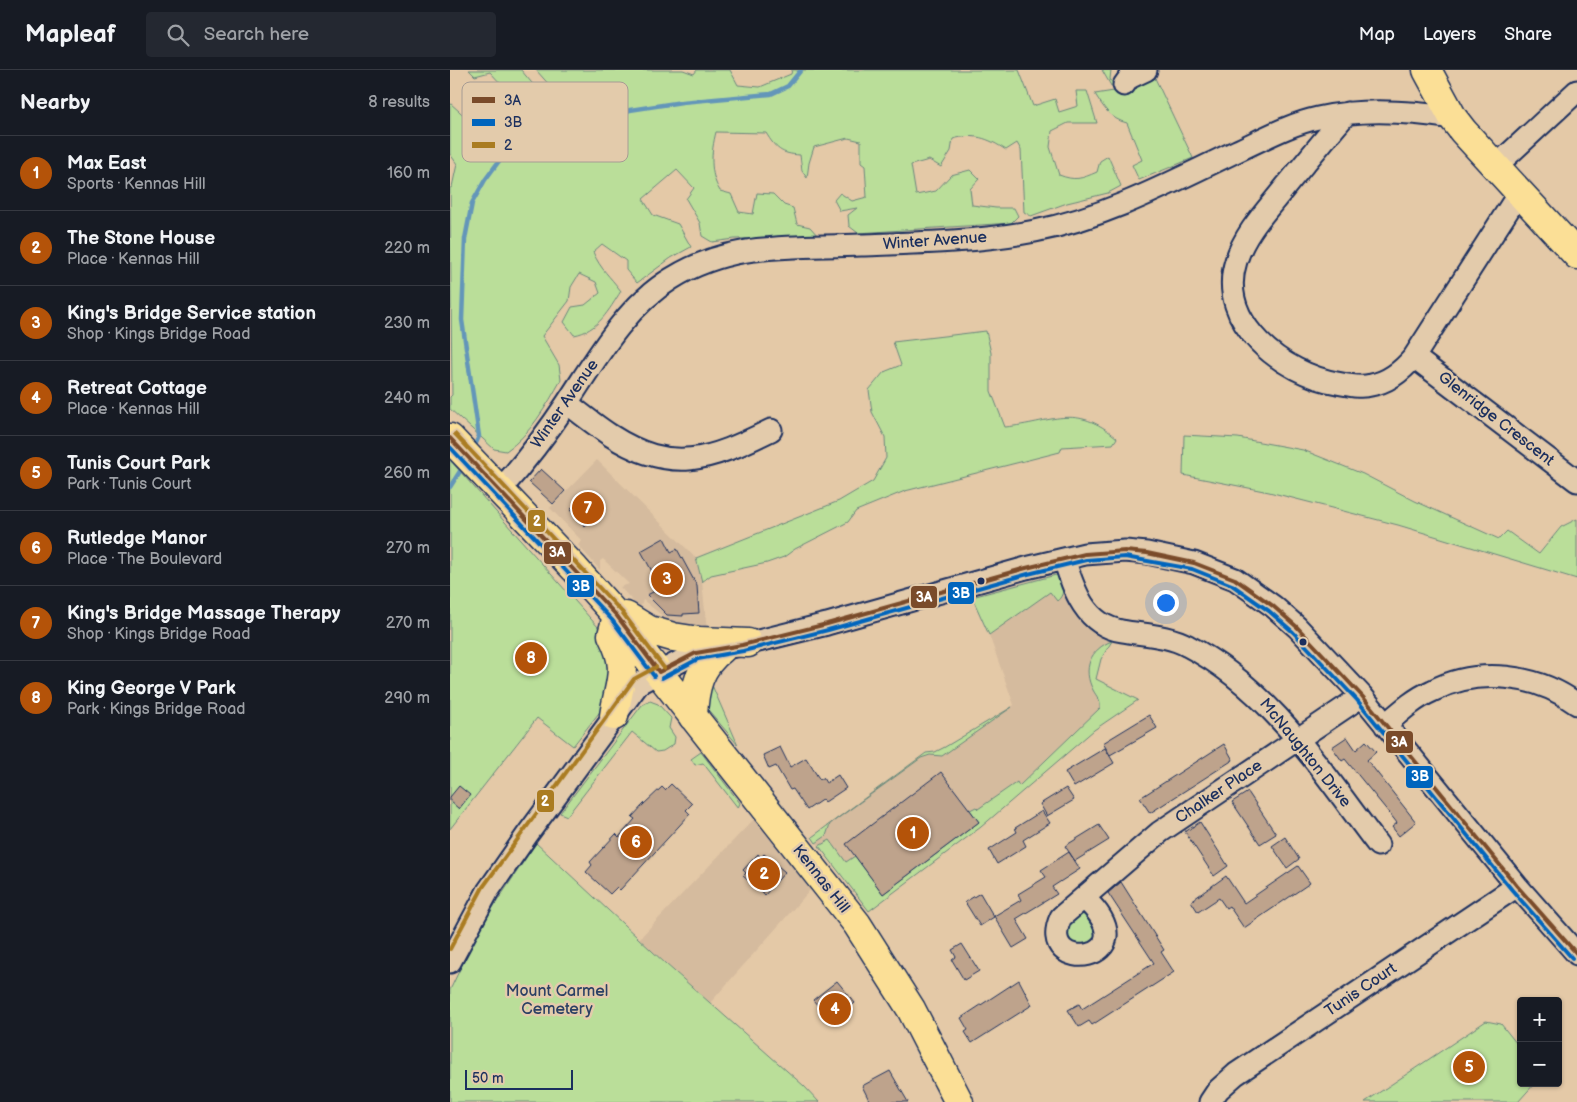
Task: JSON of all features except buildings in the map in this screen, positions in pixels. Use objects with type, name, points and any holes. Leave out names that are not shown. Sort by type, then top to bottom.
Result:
[{"type":"main road","points":[[1426,70],[1453,118],[1495,167],[1577,255]]},
{"type":"main road","name":"Kennas Hill","points":[[464,451],[617,616],[658,672],[871,944],[911,1009],[959,1102]]},
{"type":"main road","points":[[614,716],[623,677],[620,649],[612,635],[617,616],[626,616],[649,630],[673,637],[699,641],[748,644]]},
{"type":"main road","points":[[693,717],[694,691],[698,680],[705,665],[722,649]]},
{"type":"street","points":[[1124,85],[1129,78],[1146,70]]},
{"type":"street","points":[[1495,167],[1577,91]]},
{"type":"street","name":"Winter Avenue","points":[[501,489],[521,466],[567,404],[620,326],[650,294],[670,279],[715,257],[760,249],[971,240],[1036,231],[1123,204],[1297,124],[1316,118],[1377,111],[1453,118]]},
{"type":"street","points":[[1347,113],[1260,218],[1245,241],[1236,261],[1233,277],[1237,305],[1245,323],[1266,350],[1294,368],[1325,381],[1370,386],[1390,378],[1404,368],[1414,356],[1520,193]]},
{"type":"street","name":"Glenridge Crescent","points":[[1414,356],[1577,481]]},
{"type":"street","points":[[567,404],[629,446],[649,456],[675,460],[701,459],[724,452],[771,430]]},
{"type":"street","points":[[450,962],[488,891],[639,683],[696,653],[748,644],[1064,559],[1103,552],[1147,553],[1194,563],[1235,579],[1273,606],[1297,627],[1362,696],[1517,886],[1577,954]]},
{"type":"street","name":"McNaughton Drive","points":[[1064,559],[1074,590],[1090,615],[1109,627],[1164,637],[1186,644],[1214,660],[1262,700],[1298,740],[1378,844]]},
{"type":"street","points":[[1386,725],[1417,699],[1432,690],[1470,678],[1493,676],[1527,680],[1564,695],[1577,704]]},
{"type":"street","name":"Chalker Place","points":[[1084,898],[1122,862],[1160,832],[1362,696]]},
{"type":"street","name":"Tunis Court","points":[[1210,1102],[1218,1090],[1244,1069],[1517,886]]},
{"type":"shaded area","points":[[597,460],[696,558],[702,582],[707,630],[670,622],[643,600],[640,609],[620,587],[629,584],[603,559],[600,561],[600,570],[578,545],[582,541],[550,508]]},
{"type":"shaded area","points":[[1056,575],[1115,636],[1101,659],[1096,679],[1138,700],[1094,730],[981,827],[869,911],[812,837],[926,753],[935,752],[945,747],[1014,705],[989,635],[972,597]]},
{"type":"shaded area","points":[[754,819],[811,889],[710,1003],[639,939]]},
{"type":"green space","points":[[469,70],[521,70],[531,82],[499,82],[490,72],[475,76]]},
{"type":"green space","points":[[536,70],[683,70],[694,74],[697,70],[730,70],[738,85],[760,87],[791,74],[792,70],[1019,70],[1033,106],[1055,99],[1059,112],[1078,106],[1076,91],[1087,91],[1097,123],[1068,123],[1052,131],[1050,147],[1059,175],[1074,179],[1082,178],[1097,172],[1100,161],[1108,156],[1121,186],[1108,193],[1067,203],[1031,216],[1024,212],[1021,150],[1017,143],[1006,150],[993,142],[981,138],[961,137],[953,139],[951,151],[941,167],[929,160],[911,165],[916,195],[936,191],[951,175],[970,170],[979,179],[970,189],[972,205],[1014,208],[1018,216],[1011,223],[858,233],[849,226],[848,215],[857,208],[840,211],[834,200],[840,193],[852,201],[867,197],[865,166],[861,163],[861,141],[848,138],[814,147],[807,178],[802,171],[800,155],[780,150],[766,133],[716,132],[712,162],[716,184],[720,191],[731,194],[739,212],[753,214],[757,193],[773,194],[784,205],[793,208],[797,224],[810,227],[818,236],[735,239],[712,242],[702,236],[700,223],[686,199],[694,188],[677,170],[643,199],[653,215],[678,224],[691,247],[671,258],[637,283],[626,270],[626,261],[602,244],[593,252],[602,268],[621,291],[602,319],[590,329],[574,335],[564,322],[572,307],[585,305],[600,293],[596,282],[579,274],[571,287],[569,301],[542,336],[559,365],[561,380],[530,428],[523,437],[506,451],[494,449],[450,409],[450,397],[452,395],[450,188],[452,187],[457,164],[450,154],[450,103],[462,114],[462,162],[628,162],[628,82],[547,82]]},
{"type":"green space","points":[[1102,70],[1111,70],[1110,79],[1117,92],[1154,76],[1193,158],[1139,180],[1132,165],[1142,160],[1127,123],[1112,116],[1095,94],[1114,91]]},
{"type":"green space","points":[[986,331],[991,353],[991,391],[1005,427],[1050,419],[1075,418],[1102,427],[1117,438],[1113,444],[1062,447],[1060,452],[905,491],[856,511],[848,522],[795,549],[784,557],[767,563],[711,575],[702,582],[696,558],[839,501],[873,481],[886,458],[885,437],[872,412],[869,390],[884,372],[901,365],[893,342]]},
{"type":"green space","points":[[1184,435],[1238,438],[1303,450],[1363,474],[1415,501],[1499,539],[1507,531],[1539,554],[1561,527],[1577,519],[1577,579],[1398,525],[1269,492],[1183,475]]},
{"type":"green space","points":[[450,460],[598,627],[609,647],[613,669],[602,709],[573,746],[537,718],[450,829]]},
{"type":"green space","points":[[1056,575],[1061,581],[1063,588],[1062,595],[1057,601],[1050,592],[989,635],[972,597]]},
{"type":"green space","points":[[1112,641],[1101,659],[1096,679],[1138,700],[1094,730],[981,827],[869,911],[819,846],[830,840],[846,862],[855,856],[883,894],[979,822],[970,810],[976,807],[978,809],[1017,782],[1019,786],[1100,708],[1099,700],[1090,682],[1088,667],[1093,654]]},
{"type":"green space","points":[[711,683],[738,745],[704,705]]},
{"type":"green space","points":[[650,701],[658,704],[671,718],[669,728],[675,737],[674,744],[663,751],[656,752],[632,732],[567,816],[560,813],[642,705]]},
{"type":"green space","points":[[1012,707],[942,756],[930,755],[921,758],[830,824],[826,836],[816,843],[812,837],[926,753],[935,752],[945,747]]},
{"type":"green space","points":[[701,752],[740,803],[738,808],[703,763],[695,765],[691,759]]},
{"type":"green space","name":"Mount Carmel Cemetery","points":[[536,843],[666,964],[804,1086],[819,1102],[450,1102],[450,990],[472,944],[492,909]]},
{"type":"green space","points":[[1077,914],[1088,915],[1097,923],[1094,944],[1072,947],[1064,926]]},
{"type":"green space","points":[[1486,1021],[1501,1024],[1517,1044],[1517,1087],[1531,1087],[1518,1102],[1365,1102]]},
{"type":"waterway","points":[[628,111],[682,102],[771,94],[788,86],[801,70]]},
{"type":"waterway","points":[[473,450],[479,436],[462,320],[465,239],[472,203],[498,162]]},
{"type":"waterway","points":[[450,487],[464,465]]},
{"type":"transit line","name":"2","points":[[455,434],[622,612],[664,668]]},
{"type":"transit line","name":"3A","points":[[450,438],[617,616],[659,672]]},
{"type":"transit line","name":"3B","points":[[450,447],[612,620],[654,676]]},
{"type":"transit line","name":"3A","points":[[659,672],[696,653],[742,645],[827,624],[1026,568],[1085,554],[1125,551],[1147,553],[1194,563],[1235,579],[1273,606],[1297,627],[1362,696],[1517,886],[1577,954]]},
{"type":"transit line","name":"3B","points":[[662,678],[698,659],[743,651],[828,630],[1028,574],[1086,560],[1125,557],[1192,569],[1232,585],[1269,611],[1293,632],[1357,700],[1512,890],[1572,958]]},
{"type":"transit line","name":"2","points":[[450,949],[483,887],[634,679],[656,667]]},
{"type":"place","name":"King's Bridge Massage Therapy","points":[[588,508]]},
{"type":"place","name":"King's Bridge Service station","points":[[667,579]]},
{"type":"place","name":"King George V Park","points":[[531,658]]},
{"type":"place","name":"Max East","points":[[913,833]]},
{"type":"place","name":"Rutledge Manor","points":[[636,842]]},
{"type":"place","name":"The Stone House","points":[[764,874]]},
{"type":"place","name":"Retreat Cottage","points":[[835,1009]]},
{"type":"place","name":"Tunis Court Park","points":[[1469,1067]]}]
